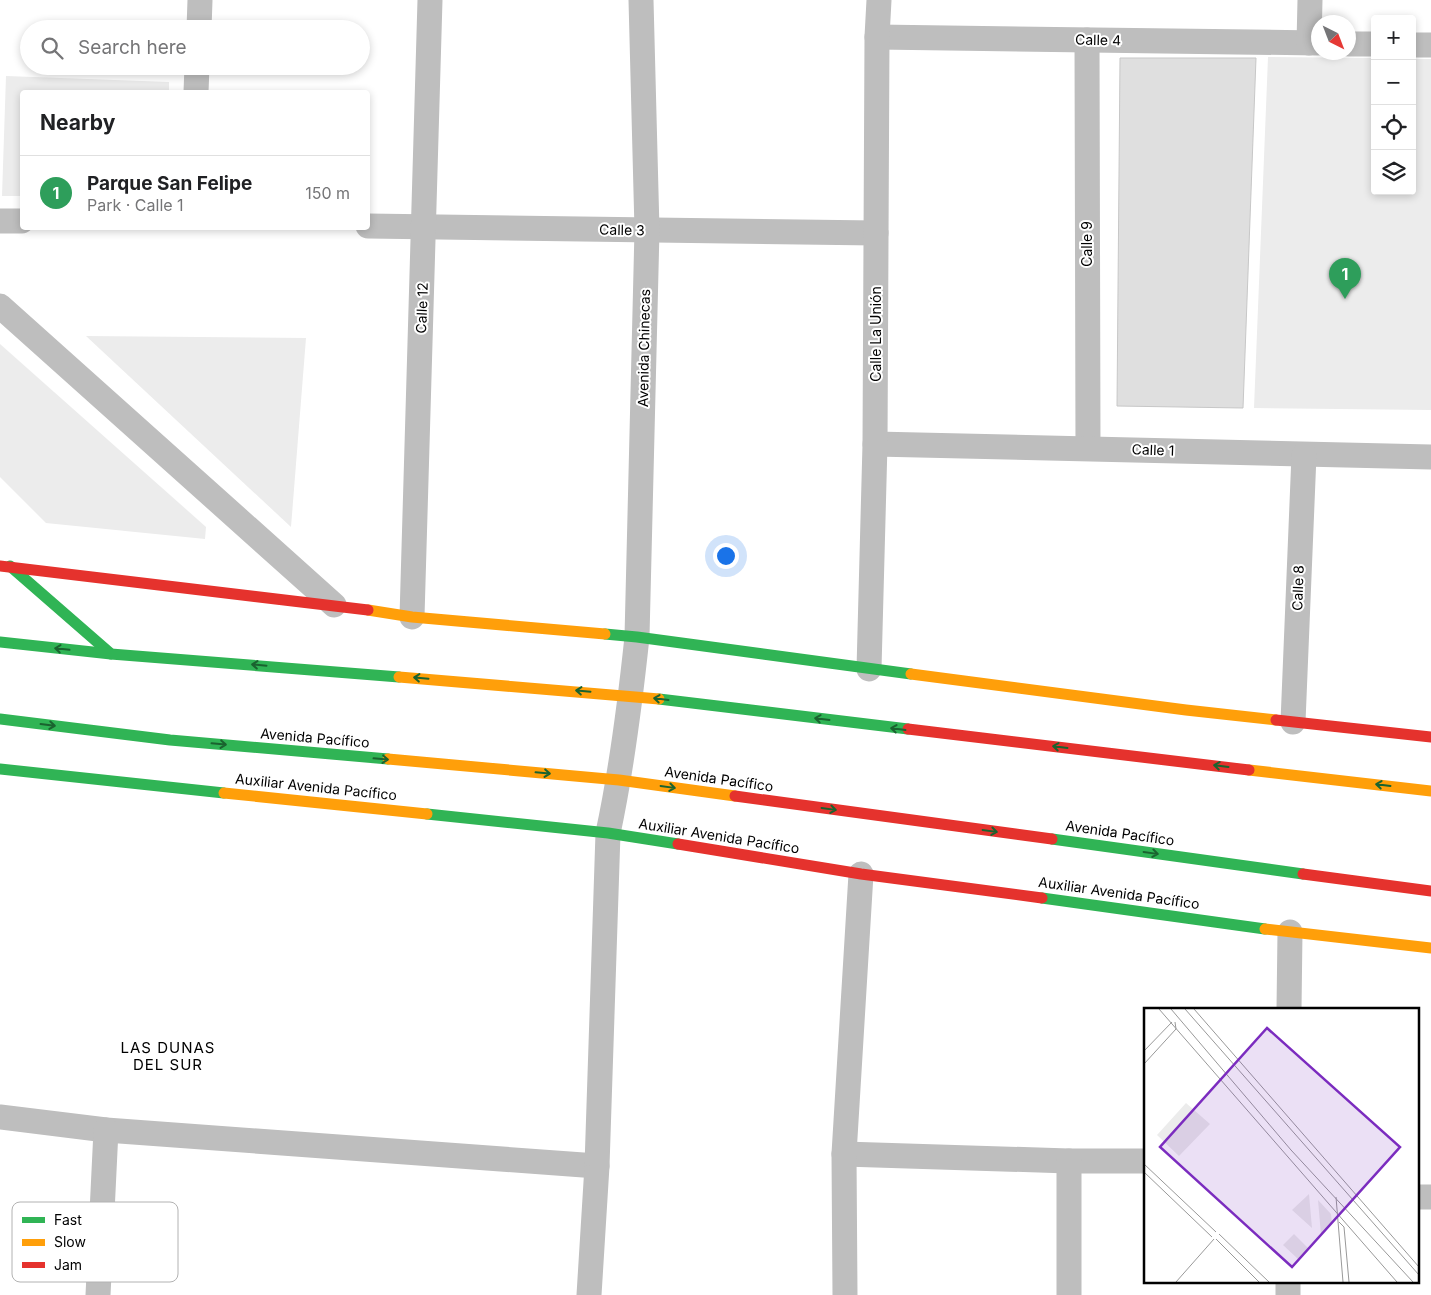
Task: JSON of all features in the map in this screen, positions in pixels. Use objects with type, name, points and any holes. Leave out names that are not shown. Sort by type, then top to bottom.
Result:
[{"type":"main road","points":[[0,557],[111,654]]},
{"type":"main road","points":[[0,566],[334,605],[412,617],[637,637],[870,669],[1293,722],[1431,737]]},
{"type":"main road","points":[[0,642],[111,654],[631,695],[871,726],[1431,791]]},
{"type":"main road","name":"Avenida Pacífico","points":[[0,719],[170,740],[620,780],[1431,891]]},
{"type":"main road","name":"Auxiliar Avenida Pacífico","points":[[0,769],[608,833],[861,874],[1290,932],[1431,948]]},
{"type":"street","points":[[199,20],[200,0]]},
{"type":"street","name":"Calle 12","points":[[412,617],[430,0]]},
{"type":"street","name":"Avenida Chinecas","points":[[620,780],[637,637],[647,230],[641,0]]},
{"type":"street","name":"Calle La Unión","points":[[870,669],[875,444],[877,37],[879,0]]},
{"type":"street","points":[[1310,0],[1311,15]]},
{"type":"street","name":"Calle 4","points":[[877,37],[1311,43]]},
{"type":"street","name":"Calle 9","points":[[1087,40],[1088,448]]},
{"type":"street","points":[[1356,44],[1371,44]]},
{"type":"street","points":[[1416,45],[1431,45]]},
{"type":"street","points":[[196,90],[197,75]]},
{"type":"street","points":[[0,221],[20,221]]},
{"type":"street","name":"Calle 3","points":[[370,226],[876,234]]},
{"type":"street","points":[[0,306],[334,605]]},
{"type":"street","name":"Calle 1","points":[[875,444],[1431,457]]},
{"type":"street","name":"Calle 8","points":[[1293,722],[1304,455]]},
{"type":"street","points":[[588,1295],[597,1166],[608,833],[620,780]]},
{"type":"street","points":[[845,1295],[844,1154],[861,874]]},
{"type":"street","points":[[1289,1008],[1290,932]]},
{"type":"street","points":[[0,1117],[106,1130],[597,1166]]},
{"type":"street","points":[[103,1202],[106,1130]]},
{"type":"street","points":[[844,1154],[1144,1162]]},
{"type":"street","points":[[1069,1161],[1069,1295]]},
{"type":"street","points":[[1418,1197],[1431,1197]]},
{"type":"street","points":[[98,1295],[99,1282]]},
{"type":"street","points":[[1288,1282],[1288,1295]]},
{"type":"shaded area","points":[[1268,57],[1311,57],[1311,60],[1356,60],[1356,58],[1371,58],[1371,195],[1416,195],[1416,59],[1431,59],[1431,410],[1254,408]]},
{"type":"shaded area","points":[[6,76],[169,82],[169,90],[20,90],[20,196],[2,196]]},
{"type":"shaded area","points":[[86,336],[306,338],[291,527]]},
{"type":"shaded area","points":[[0,344],[206,527],[205,539],[46,523],[0,477]]},
{"type":"building","points":[[1120,58],[1256,58],[1243,408],[1117,406]]},
{"type":"traffic: fast","points":[[10,566],[111,654]]},
{"type":"traffic: fast","points":[[605,634],[911,674]]},
{"type":"traffic: fast","points":[[0,642],[111,654],[399,677]]},
{"type":"traffic: fast","points":[[659,699],[908,729]]},
{"type":"traffic: fast","points":[[0,719],[170,740],[388,759]]},
{"type":"traffic: fast","points":[[0,769],[224,793]]},
{"type":"traffic: fast","points":[[427,814],[608,833],[678,844]]},
{"type":"traffic: fast","points":[[1052,839],[1303,874]]},
{"type":"traffic: fast","points":[[1042,898],[1265,929]]},
{"type":"traffic: slow","points":[[368,610],[412,617],[605,634]]},
{"type":"traffic: slow","points":[[911,674],[1276,720]]},
{"type":"traffic: slow","points":[[399,677],[659,699]]},
{"type":"traffic: slow","points":[[388,759],[619,780],[735,796]]},
{"type":"traffic: slow","points":[[1249,770],[1431,791]]},
{"type":"traffic: slow","points":[[224,793],[427,814]]},
{"type":"traffic: slow","points":[[1265,929],[1431,948]]},
{"type":"traffic: jam","points":[[0,566],[368,610]]},
{"type":"traffic: jam","points":[[1276,720],[1431,737]]},
{"type":"traffic: jam","points":[[908,729],[1249,770]]},
{"type":"traffic: jam","points":[[735,796],[1052,839]]},
{"type":"traffic: jam","points":[[678,844],[861,874],[1042,898]]},
{"type":"traffic: jam","points":[[1303,874],[1431,891]]},
{"type":"place","name":"Parque San Felipe","points":[[1345,299]]},
{"type":"district","name":"LAS DUNAS DEL SUR","points":[[168,1056]]}]
